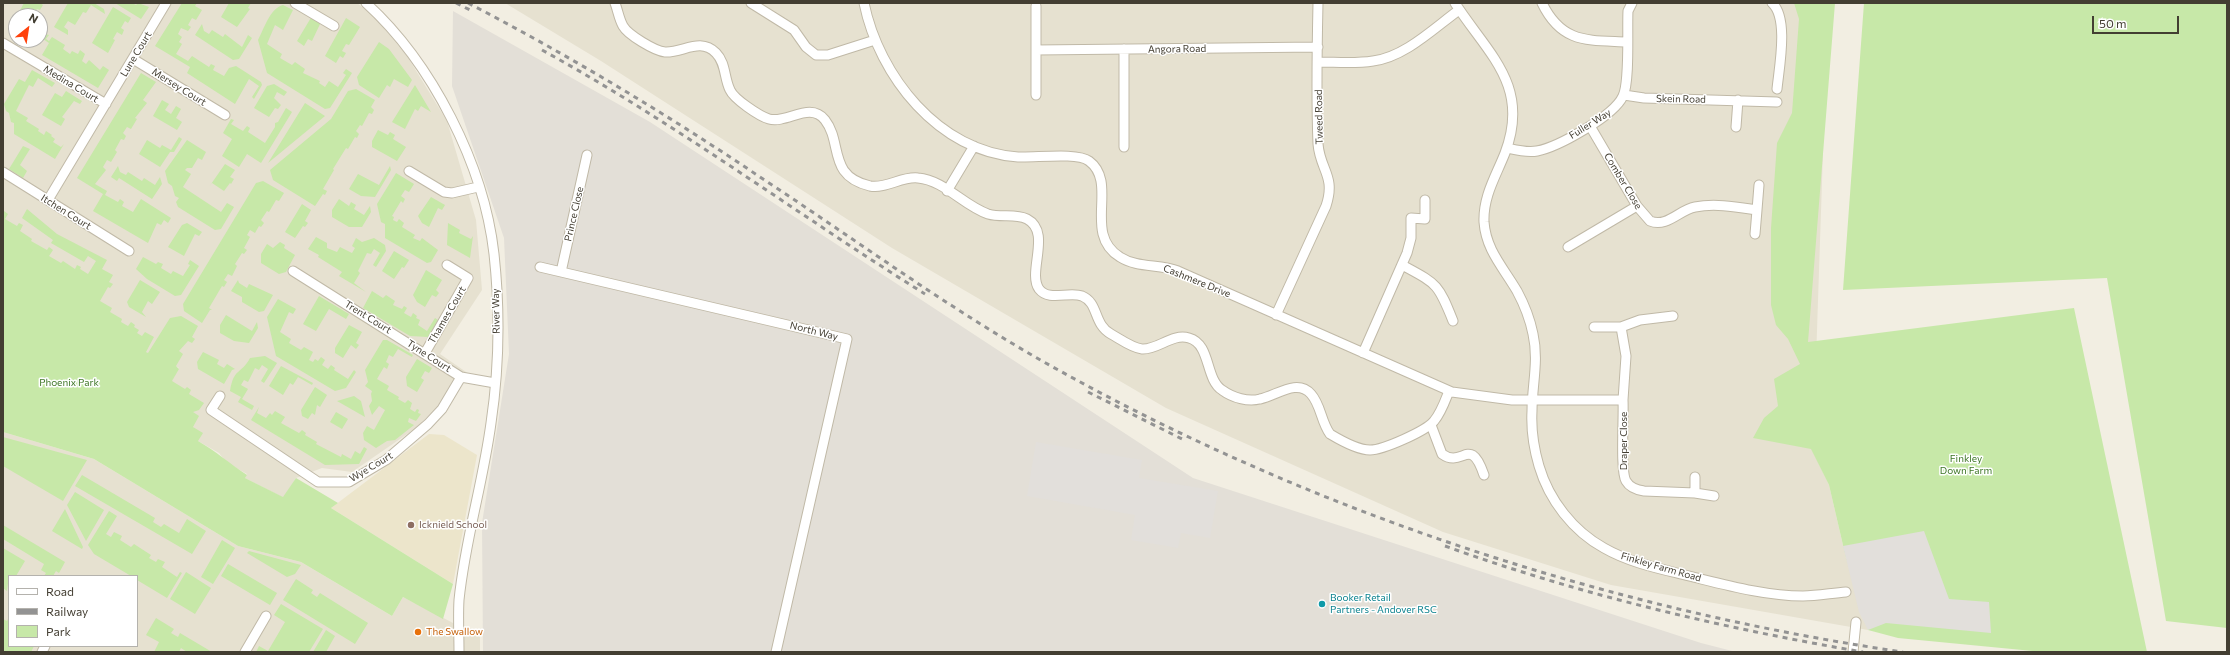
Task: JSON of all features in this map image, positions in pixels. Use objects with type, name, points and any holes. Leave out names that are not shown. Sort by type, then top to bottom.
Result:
[{"type":"street","name":"Lune Court","points":[[106,104],[166,3]]},
{"type":"street","points":[[295,3],[334,26]]},
{"type":"street","name":"River Way","points":[[366,3],[389,24],[400,38],[437,92],[456,128],[478,186],[489,224],[494,254],[497,321],[495,383],[484,465],[459,602],[459,652]]},
{"type":"street","points":[[615,3],[627,31],[653,48],[664,52],[702,45],[713,50],[721,60],[731,93],[764,117],[773,120],[810,112],[821,116],[828,125],[840,166],[861,182],[874,186],[904,178],[920,178],[990,215],[1021,217],[1032,223],[1037,233],[1036,281],[1039,289],[1043,293],[1054,296],[1072,295],[1083,297],[1091,304],[1102,328],[1137,348],[1146,349],[1177,338],[1194,340],[1201,347],[1218,387],[1228,394],[1254,400],[1294,387],[1305,390],[1314,399],[1330,434],[1367,450],[1394,442],[1431,425],[1438,416],[1449,391]]},
{"type":"street","points":[[751,3],[794,30],[806,47],[816,55],[828,56],[875,40]]},
{"type":"street","name":"Cashmere Drive","points":[[864,3],[875,40],[895,76],[921,110],[952,136],[989,152],[1016,157],[1074,156],[1085,159],[1094,166],[1101,181],[1101,223],[1103,238],[1119,257],[1137,264],[1159,265],[1178,271],[1449,391],[1485,398],[1534,400]]},
{"type":"street","name":"Tweed Road","points":[[1276,315],[1326,206],[1329,193],[1329,178],[1318,144],[1318,3]]},
{"type":"street","points":[[1542,3],[1553,21],[1576,38],[1586,40],[1627,42]]},
{"type":"street","points":[[1624,95],[1628,11],[1632,3]]},
{"type":"street","points":[[1772,3],[1778,9],[1781,20],[1781,53],[1777,89]]},
{"type":"street","points":[[1036,6],[1036,95]]},
{"type":"street","points":[[1318,62],[1374,61],[1390,56],[1412,44],[1457,6]]},
{"type":"street","name":"Finkley Farm Road","points":[[1457,6],[1488,46],[1506,80],[1512,115],[1506,148],[1488,193],[1484,211],[1485,226],[1491,251],[1516,290],[1530,323],[1536,354],[1532,412],[1534,442],[1542,476],[1562,512],[1594,542],[1621,556],[1638,562],[1711,581],[1774,593],[1803,596],[1846,592]]},
{"type":"street","name":"Medina Court","points":[[3,43],[106,104],[48,200]]},
{"type":"street","name":"Angora Road","points":[[1036,50],[1318,47]]},
{"type":"street","points":[[1124,49],[1124,147]]},
{"type":"street","name":"Mersey Court","points":[[133,58],[225,115]]},
{"type":"street","name":"Fuller Way","points":[[1506,148],[1528,151],[1541,150],[1590,126],[1613,109],[1624,95]]},
{"type":"street","name":"Skein Road","points":[[1624,95],[1644,98],[1777,102]]},
{"type":"street","points":[[1736,127],[1738,100]]},
{"type":"street","name":"Comber Close","points":[[1590,126],[1637,206],[1647,219],[1656,223],[1664,222],[1688,209],[1695,207],[1712,206],[1757,210]]},
{"type":"street","points":[[947,191],[974,146]]},
{"type":"street","name":"Prince Close","points":[[561,272],[587,155]]},
{"type":"street","name":"Itchen Court","points":[[3,172],[129,251]]},
{"type":"street","points":[[409,172],[444,192],[452,193],[478,186]]},
{"type":"street","points":[[1755,234],[1759,185]]},
{"type":"street","points":[[1363,353],[1402,265],[1411,238],[1411,218],[1425,219],[1425,200]]},
{"type":"street","points":[[1568,247],[1637,206]]},
{"type":"street","name":"Thames Court","points":[[425,353],[468,278],[447,265]]},
{"type":"street","points":[[1402,265],[1432,281],[1438,287],[1453,321]]},
{"type":"street","name":"North Way","points":[[540,267],[846,339],[776,652]]},
{"type":"street","name":"Trent Court","points":[[293,271],[398,336]]},
{"type":"street","points":[[1594,327],[1621,327],[1640,320],[1673,316]]},
{"type":"street","name":"Draper Close","points":[[1621,327],[1626,356],[1623,400],[1624,477],[1629,486],[1637,490],[1695,493],[1714,496]]},
{"type":"street","name":"Tyne Court","points":[[398,336],[461,377]]},
{"type":"street","points":[[461,377],[495,383]]},
{"type":"street","name":"Wye Court","points":[[220,396],[211,410],[318,482],[350,482],[386,460],[428,424],[442,409],[461,377]]},
{"type":"street","name":"Draper Close","points":[[1534,400],[1623,400]]},
{"type":"street","points":[[1431,425],[1442,454],[1449,458],[1468,454],[1474,455],[1479,460],[1484,475]]},
{"type":"street","points":[[1695,493],[1696,477]]},
{"type":"street","points":[[245,652],[266,616]]},
{"type":"street","points":[[1853,652],[1856,622]]},
{"type":"shaded area","points":[[3,3],[357,3],[373,15],[407,56],[447,121],[476,220],[482,290],[440,354],[469,374],[416,428],[352,472],[322,468],[296,478],[284,498],[245,478],[247,474],[227,463],[219,453],[198,441],[193,427],[163,395],[179,368],[145,352],[3,236]]},
{"type":"shaded area","points":[[505,3],[1828,3],[1815,390],[1805,435],[1829,485],[1846,558],[1868,630],[1611,585],[1443,532],[1166,408],[892,248],[601,61]]},
{"type":"shaded area","points":[[453,11],[650,122],[1193,478],[1701,643],[1736,652],[483,652],[482,523],[509,354],[504,238],[452,86]]},
{"type":"shaded area","points":[[3,432],[94,459],[238,546],[301,562],[392,616],[403,597],[480,637],[480,652],[3,652]]},
{"type":"shaded area","name":"Icknield School","points":[[429,434],[444,435],[477,455],[453,584],[331,508]]},
{"type":"shaded area","points":[[1036,442],[1142,460],[1139,478],[1218,491],[1210,538],[1181,533],[1178,548],[1131,540],[1135,515],[1027,496]]},
{"type":"shaded area","points":[[1924,531],[1949,599],[1989,602],[1991,633],[1886,623],[1868,630],[1859,612],[1843,546]]},
{"type":"green space","points":[[24,3],[40,3],[43,5],[41,8],[21,8]]},
{"type":"green space","points":[[68,3],[94,3],[104,9],[105,14],[91,5],[86,13],[83,12],[75,25],[68,21],[64,27],[68,30],[68,35],[54,27]]},
{"type":"green space","points":[[115,3],[132,3],[136,5],[138,3],[149,7],[141,19]]},
{"type":"green space","points":[[182,3],[197,3],[195,6],[202,10],[196,20],[192,18],[188,25],[191,27],[188,31],[181,28],[178,34],[182,37],[179,42],[182,44],[176,54],[188,61],[192,56],[209,67],[211,64],[215,66],[213,70],[224,76],[229,68],[236,66],[261,82],[262,85],[254,99],[252,97],[259,86],[249,79],[235,104],[187,73],[190,67],[155,46]]},
{"type":"green space","points":[[229,3],[251,3],[248,8],[250,9],[237,27],[221,17]]},
{"type":"green space","name":"Finkley Down Farm","points":[[1794,3],[1835,3],[1808,342],[2074,308],[2147,652],[2043,652],[1898,638],[1868,630],[1846,558],[1829,485],[1811,449],[1753,438],[1764,418],[1778,406],[1774,379],[1800,364],[1788,339],[1776,325],[1771,305],[1771,228],[1777,143],[1792,113],[1799,19]]},
{"type":"green space","points":[[1864,3],[2227,3],[2227,628],[2166,621],[2107,278],[1843,290]]},
{"type":"green space","points":[[283,5],[293,10],[283,30],[275,25],[267,44],[282,54],[280,58],[292,65],[295,62],[305,69],[303,73],[320,81],[319,83],[325,87],[329,81],[338,87],[346,75],[343,73],[346,69],[352,73],[330,108],[325,109],[267,73],[258,40],[271,14],[278,7]]},
{"type":"green space","points":[[113,7],[131,18],[128,23],[125,21],[121,28],[124,30],[122,35],[117,32],[113,39],[115,40],[108,53],[92,43]]},
{"type":"green space","points":[[312,16],[321,22],[312,41],[308,39],[304,46],[297,41]]},
{"type":"green space","points":[[346,18],[360,27],[349,45],[346,44],[342,51],[346,53],[343,58],[340,56],[336,63],[325,56]]},
{"type":"green space","points":[[202,24],[204,31],[209,34],[212,30],[223,37],[225,34],[242,47],[248,35],[252,38],[239,59],[233,60],[195,35]]},
{"type":"green space","points":[[52,37],[65,45],[63,49],[70,54],[72,51],[78,54],[80,50],[85,54],[82,61],[86,64],[89,60],[100,70],[103,66],[109,70],[98,88],[42,55],[46,48],[48,48],[48,40]]},
{"type":"green space","points":[[379,42],[389,49],[412,80],[408,87],[394,79],[390,87],[387,85],[379,98],[359,85],[357,77]]},
{"type":"green space","points":[[32,70],[55,83],[52,87],[38,78],[33,87],[29,85],[16,111],[28,118],[26,121],[39,129],[38,131],[44,135],[46,131],[52,135],[51,136],[55,139],[53,142],[61,147],[64,144],[55,159],[14,134],[14,123],[11,122],[9,113],[6,111],[4,104],[19,79],[25,82]]},
{"type":"green space","points":[[141,73],[156,82],[143,100],[147,103],[135,118],[137,119],[131,129],[127,127],[123,133],[126,136],[124,140],[121,139],[115,150],[117,152],[111,162],[107,160],[103,167],[106,170],[95,184],[107,191],[105,195],[118,202],[120,199],[124,202],[122,206],[133,212],[141,199],[171,218],[168,223],[164,220],[161,225],[157,223],[148,243],[93,211],[103,194],[77,178]]},
{"type":"green space","points":[[274,84],[287,92],[284,96],[277,92],[274,98],[281,105],[278,109],[275,108],[269,117],[254,108],[267,86]]},
{"type":"green space","points":[[415,85],[431,112],[421,106],[418,111],[415,109],[405,129],[392,122]]},
{"type":"green space","points":[[356,89],[375,100],[371,107],[374,110],[372,114],[369,113],[362,126],[360,125],[356,131],[359,134],[357,138],[355,137],[348,149],[346,148],[333,169],[334,170],[323,189],[327,191],[325,195],[323,194],[315,206],[273,180],[270,170],[331,119],[348,91]]},
{"type":"green space","points":[[66,91],[82,101],[80,104],[74,101],[62,117],[65,119],[61,126],[42,115],[55,93],[62,97]]},
{"type":"green space","points":[[162,100],[169,104],[165,110],[171,114],[176,106],[181,109],[176,118],[182,122],[177,130],[153,116]]},
{"type":"green space","points":[[305,103],[325,116],[268,163]]},
{"type":"green space","points":[[286,108],[292,112],[261,163],[247,154],[239,167],[222,156],[232,139],[223,133],[231,119],[234,120],[231,124],[243,131],[247,126],[250,128],[248,132],[265,143],[275,127],[275,123],[278,122]]},
{"type":"green space","points":[[378,130],[388,135],[390,132],[395,135],[393,139],[406,147],[397,161],[372,147],[372,141]]},
{"type":"green space","points":[[179,137],[182,139],[174,152],[170,152],[160,167],[139,154],[147,140],[160,148],[162,145],[171,150]]},
{"type":"green space","points":[[187,140],[206,152],[202,160],[198,158],[192,168],[187,168],[185,170],[191,174],[183,187],[221,212],[227,203],[234,207],[221,229],[215,230],[178,207],[176,202],[179,198],[175,196],[172,186],[168,183],[165,171]]},
{"type":"green space","points":[[23,146],[30,149],[20,165],[27,171],[23,178],[9,169]]},
{"type":"green space","points":[[225,164],[235,170],[230,177],[234,179],[231,184],[230,183],[224,191],[212,183],[209,187]]},
{"type":"green space","points":[[118,166],[120,172],[126,175],[128,172],[142,181],[144,178],[155,185],[160,177],[162,184],[152,199],[119,178],[117,181],[111,177]]},
{"type":"green space","points":[[390,166],[391,170],[375,197],[361,196],[349,189],[358,174],[379,185]]},
{"type":"green space","points":[[396,173],[414,184],[409,192],[405,190],[401,196],[405,199],[403,203],[401,201],[392,216],[394,217],[393,220],[397,222],[399,219],[404,223],[402,227],[415,235],[413,238],[420,241],[422,238],[438,250],[431,262],[427,263],[385,238],[385,224],[381,222],[377,204]]},
{"type":"green space","points":[[263,181],[284,193],[279,201],[276,200],[269,212],[267,211],[261,220],[264,223],[261,227],[259,226],[255,233],[250,230],[247,235],[250,237],[244,248],[247,250],[244,254],[242,253],[235,264],[237,266],[232,276],[228,274],[224,280],[227,282],[224,287],[222,286],[209,308],[212,310],[210,310],[202,323],[184,311],[183,304],[256,183]]},
{"type":"green space","points":[[431,197],[445,205],[442,210],[438,208],[429,227],[422,223],[418,216]]},
{"type":"green space","points":[[339,199],[349,206],[351,202],[356,205],[354,209],[364,215],[370,206],[371,212],[362,227],[349,227],[332,217],[332,210]]},
{"type":"green space","points":[[302,204],[311,210],[305,221],[308,223],[305,227],[303,226],[295,238],[285,232]]},
{"type":"green space","name":"Phoenix Park","points":[[27,209],[57,234],[107,260],[102,269],[113,275],[109,282],[113,284],[110,288],[108,287],[100,301],[112,308],[110,312],[122,319],[121,322],[128,326],[131,322],[135,325],[134,327],[139,330],[137,333],[142,336],[145,332],[154,337],[146,352],[148,353],[170,318],[181,316],[198,326],[192,337],[195,339],[192,343],[188,341],[179,351],[183,354],[176,366],[179,369],[172,381],[185,389],[187,387],[191,390],[189,394],[204,403],[199,410],[193,412],[199,416],[193,427],[203,433],[198,441],[247,475],[245,478],[283,497],[296,478],[338,503],[331,508],[453,584],[443,619],[403,597],[392,616],[301,562],[238,546],[94,459],[3,432],[4,211],[8,214],[5,219],[17,226],[19,223],[23,225],[20,231],[32,239],[31,241],[47,250],[49,247],[53,250],[49,256],[61,263],[63,261],[75,269],[77,265],[88,274],[96,261],[88,256],[84,262],[51,243],[53,240],[22,218]]},
{"type":"green space","points":[[187,223],[202,232],[199,236],[195,234],[184,256],[168,247],[182,225]]},
{"type":"green space","points":[[448,223],[460,230],[459,233],[471,239],[473,236],[470,258],[447,245]]},
{"type":"green space","points":[[316,237],[327,243],[327,248],[337,252],[340,247],[352,253],[355,248],[352,246],[356,238],[362,242],[374,238],[385,245],[386,251],[376,267],[373,265],[380,253],[374,249],[371,254],[367,253],[358,271],[360,273],[354,283],[366,292],[339,276],[342,272],[308,249]]},
{"type":"green space","points":[[280,242],[285,245],[284,248],[295,255],[286,272],[279,274],[261,263],[261,254],[267,244],[273,248]]},
{"type":"green space","points":[[394,251],[409,260],[394,279],[382,271]]},
{"type":"green space","points":[[143,257],[156,264],[158,262],[163,264],[161,268],[171,274],[173,271],[183,276],[190,265],[188,264],[190,260],[199,266],[181,295],[175,296],[147,279],[136,269]]},
{"type":"green space","points":[[426,270],[442,280],[436,290],[439,293],[436,297],[432,295],[425,307],[417,302],[413,295]]},
{"type":"green space","points":[[140,280],[160,292],[152,304],[148,301],[142,312],[146,317],[129,307],[127,302]]},
{"type":"green space","points":[[238,280],[239,283],[247,288],[249,284],[273,295],[264,311],[259,312],[242,302],[242,297],[231,291]]},
{"type":"green space","points":[[372,291],[383,298],[386,295],[395,301],[393,305],[402,309],[404,306],[407,308],[404,313],[411,317],[413,313],[417,316],[416,318],[420,320],[418,325],[427,331],[435,318],[438,320],[428,337],[410,336],[363,308]]},
{"type":"green space","points":[[319,296],[349,314],[346,319],[329,309],[316,331],[303,324]]},
{"type":"green space","points":[[278,299],[296,309],[293,314],[289,312],[280,332],[291,339],[289,343],[301,350],[304,347],[313,352],[309,360],[313,362],[315,359],[318,361],[321,357],[325,360],[322,365],[328,369],[331,365],[335,368],[334,370],[348,379],[354,370],[356,372],[346,388],[335,391],[276,356],[267,317]]},
{"type":"green space","points":[[226,315],[252,331],[257,322],[258,328],[249,343],[234,341],[220,333],[220,325]]},
{"type":"green space","points":[[349,325],[362,332],[356,343],[359,345],[356,349],[351,345],[343,358],[335,353],[335,348]]},
{"type":"green space","points":[[383,340],[387,340],[413,355],[412,357],[398,349],[393,357],[389,355],[386,362],[389,364],[387,369],[384,367],[377,379],[389,386],[387,390],[399,397],[398,399],[405,403],[408,400],[412,403],[410,409],[415,412],[417,409],[419,410],[418,413],[421,414],[416,421],[409,418],[408,422],[414,425],[395,440],[387,441],[376,448],[364,440],[363,433],[367,426],[374,430],[385,410],[379,406],[372,415],[369,406],[372,401],[372,391],[365,386],[368,382],[365,370]]},
{"type":"green space","points":[[203,352],[219,360],[217,364],[224,368],[227,364],[235,369],[232,370],[224,384],[198,369],[197,362]]},
{"type":"green space","points":[[265,356],[277,363],[264,383],[261,381],[268,369],[262,365],[259,370],[255,368],[248,382],[244,380],[241,385],[248,389],[242,399],[254,406],[252,410],[238,402],[241,397],[230,391],[236,374],[244,367],[250,358]]},
{"type":"green space","points":[[417,359],[432,368],[429,373],[425,371],[421,378],[424,380],[417,392],[407,386],[406,377]]},
{"type":"green space","points":[[281,366],[313,383],[312,385],[298,377],[293,385],[290,383],[283,395],[269,386]]},
{"type":"green space","points":[[315,387],[327,395],[320,407],[317,405],[315,415],[312,413],[308,419],[302,416],[301,410]]},
{"type":"green space","points":[[354,396],[361,401],[365,417],[337,401]]},
{"type":"green space","points":[[259,407],[257,413],[266,418],[270,413],[272,415],[275,411],[285,417],[281,423],[299,433],[302,430],[306,433],[305,435],[317,442],[316,444],[341,457],[342,454],[351,459],[355,451],[360,454],[364,447],[367,449],[359,464],[325,465],[251,420]]},
{"type":"green space","points":[[336,412],[348,419],[342,429],[330,422]]},
{"type":"green space","points":[[3,437],[87,460],[63,501],[3,466]]},
{"type":"green space","points":[[82,475],[155,518],[153,522],[161,527],[164,524],[179,533],[187,519],[206,531],[192,554],[75,486]]},
{"type":"green space","points":[[75,492],[104,510],[86,541],[67,505]]},
{"type":"green space","points":[[65,509],[83,547],[82,549],[52,531]]},
{"type":"green space","points":[[109,511],[117,516],[106,534],[111,537],[114,532],[122,536],[120,540],[131,547],[134,544],[151,555],[149,558],[156,562],[158,559],[165,562],[162,567],[177,577],[180,572],[182,573],[167,598],[138,581],[138,575],[129,575],[94,554],[88,545]]},
{"type":"green space","points":[[3,525],[65,562],[59,573],[56,571],[54,575],[45,575],[46,573],[41,570],[44,564],[3,539]]},
{"type":"green space","points":[[222,540],[235,548],[213,584],[201,577]]},
{"type":"green space","points":[[3,548],[25,561],[17,575],[8,575],[7,591],[3,588]]},
{"type":"green space","points":[[249,551],[301,565],[295,574],[287,577],[247,553]]},
{"type":"green space","points":[[228,564],[277,593],[270,605],[221,576]]},
{"type":"green space","points":[[186,572],[211,588],[195,614],[170,599]]},
{"type":"green space","points":[[296,579],[313,590],[311,593],[317,597],[320,593],[368,623],[355,644],[283,600]]},
{"type":"green space","points":[[281,604],[323,629],[309,652],[256,652],[259,646],[268,651],[285,622],[274,615]]},
{"type":"green space","points":[[156,618],[174,629],[171,633],[178,637],[180,633],[212,652],[187,652],[181,648],[179,652],[154,652],[159,642],[146,635]]},
{"type":"green space","points":[[3,619],[7,621],[8,619],[8,647],[34,647],[31,652],[3,652]]},
{"type":"green space","points":[[326,630],[335,636],[326,652],[313,652]]},
{"type":"railway","points":[[456,3],[472,11]]},
{"type":"railway","points":[[468,3],[544,44],[655,109],[798,202],[937,296],[1008,341],[1044,362],[1144,415],[1247,464],[1353,507],[1460,546],[1570,580],[1680,609],[1792,633],[1903,652]]},
{"type":"railway","points":[[542,50],[591,78],[688,138],[877,264],[925,294]]},
{"type":"railway","points":[[1088,392],[1182,439]]},
{"type":"railway","points":[[1445,546],[1496,564],[1600,595],[1705,621],[1810,643],[1863,652]]},
{"type":"place","name":"Icknield School","points":[[411,525]]},
{"type":"place","name":"Booker Retail Partners - Andover RSC","points":[[1322,604]]},
{"type":"place","name":"The Swallow","points":[[418,632]]}]
